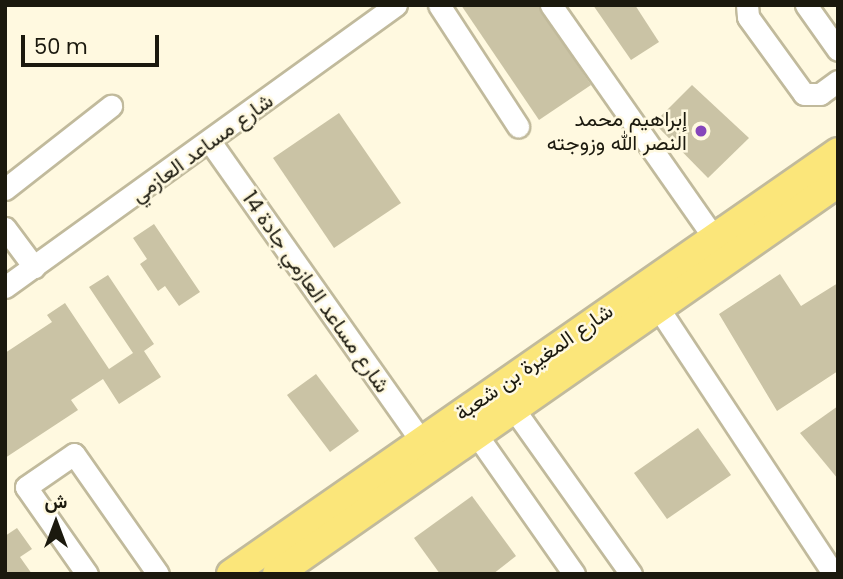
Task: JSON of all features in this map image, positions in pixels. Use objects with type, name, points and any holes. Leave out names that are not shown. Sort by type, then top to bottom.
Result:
[{"type":"main road","name":"شارع المغيرة بن شعبة","points":[[234,573],[713,236],[838,152]]},
{"type":"main road","name":"شارع المغيرة بن شعبة","points":[[277,574],[657,306],[838,183]]},
{"type":"street","name":"شارع مساعد العازمي","points":[[5,287],[211,143],[396,5]]},
{"type":"street","points":[[439,5],[518,126]]},
{"type":"street","points":[[551,5],[713,236]]},
{"type":"street","points":[[747,5],[748,16],[804,94],[820,94],[838,81]]},
{"type":"street","points":[[806,5],[835,40]]},
{"type":"street","points":[[5,189],[111,106]]},
{"type":"street","name":"شارع مساعد العازمي جادة 14","points":[[211,143],[421,441]]},
{"type":"street","points":[[5,228],[34,267]]},
{"type":"street","points":[[657,306],[834,574]]},
{"type":"street","points":[[513,408],[631,574]]},
{"type":"street","points":[[476,434],[574,574]]},
{"type":"street","points":[[87,574],[26,487],[74,454],[158,574]]},
{"type":"building","points":[[461,5],[538,5],[591,85],[539,120]]},
{"type":"building","points":[[593,5],[635,5],[659,42],[631,60]]},
{"type":"building","name":"إبراهيم محمد النصر الله وزوجته","points":[[692,85],[749,138],[708,178],[654,123]]},
{"type":"building","points":[[339,113],[401,203],[334,248],[273,158]]},
{"type":"building","points":[[154,224],[200,292],[179,306],[165,286],[158,291],[140,264],[147,259],[133,238]]},
{"type":"building","points":[[780,274],[801,306],[838,283],[838,371],[777,411],[719,314]]},
{"type":"building","points":[[108,275],[154,344],[144,351],[161,377],[119,404],[103,379],[71,400],[78,410],[5,458],[5,353],[52,322],[47,315],[65,303],[109,369],[133,353],[89,287]]},
{"type":"building","points":[[316,374],[359,431],[330,452],[287,395]]},
{"type":"building","points":[[838,406],[838,479],[800,433]]},
{"type":"building","points":[[698,428],[731,475],[667,519],[634,473]]},
{"type":"building","points":[[472,496],[516,556],[493,574],[440,574],[414,538]]},
{"type":"building","points":[[17,528],[32,549],[20,557],[32,574],[5,574],[5,536]]},
{"type":"place","name":"إبراهيم محمد النصر الله وزوجته","points":[[701,131]]}]
